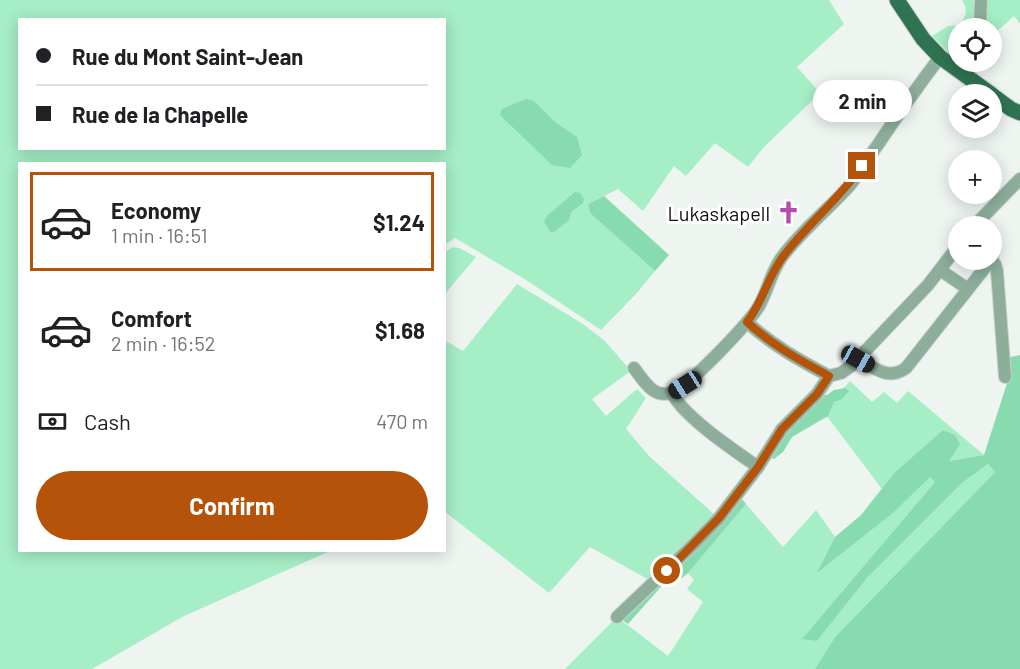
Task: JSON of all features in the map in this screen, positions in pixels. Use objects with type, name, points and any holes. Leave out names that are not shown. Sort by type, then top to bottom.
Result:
[{"type":"main road","points":[[897,0],[923,39],[940,57],[948,60]]},
{"type":"main road","points":[[969,72],[980,84]]},
{"type":"main road","points":[[1002,103],[1020,113]]},
{"type":"street","points":[[980,18],[981,0]]},
{"type":"street","points":[[634,368],[649,388],[656,393],[672,393],[685,385],[747,322],[759,305],[773,270],[784,254],[850,184],[940,57]]},
{"type":"street","points":[[983,216],[1020,179]]},
{"type":"street","points":[[989,210],[990,216]]},
{"type":"street","points":[[747,322],[785,353],[829,376],[841,373],[858,359],[928,285],[948,259]]},
{"type":"street","points":[[940,270],[968,289]]},
{"type":"street","points":[[858,359],[892,375],[906,368],[983,270]]},
{"type":"street","points":[[997,270],[1005,377]]},
{"type":"street","points":[[617,617],[719,518],[758,467],[782,429],[817,394],[829,376]]},
{"type":"street","points":[[672,393],[681,406],[758,467]]},
{"type":"green space","points":[[0,0],[829,0],[844,24],[797,67],[820,93],[763,148],[748,167],[715,143],[686,176],[674,166],[643,211],[618,189],[588,204],[590,213],[655,271],[601,330],[526,280],[455,238],[446,244],[446,162],[18,162],[18,552],[328,552],[184,616],[92,669],[0,669]]},
{"type":"green space","points":[[962,0],[979,0],[978,18],[964,18],[965,7]]},
{"type":"green space","points":[[984,0],[1020,0],[1020,24],[1014,16],[1002,27],[1002,18],[983,18]]},
{"type":"green space","points":[[948,26],[948,52],[932,36]]},
{"type":"green space","points":[[526,99],[534,101],[556,123],[577,137],[582,155],[570,168],[552,165],[500,115],[502,109]]},
{"type":"green space","points":[[575,192],[580,193],[584,199],[583,203],[571,212],[569,220],[554,232],[550,232],[544,221]]},
{"type":"green space","points":[[604,196],[669,255],[655,271],[590,213],[588,204]]},
{"type":"green space","points":[[453,247],[459,248],[476,257],[446,293],[446,252]]},
{"type":"green space","points":[[517,284],[583,324],[605,341],[631,371],[592,399],[606,416],[637,389],[646,398],[626,429],[649,456],[715,515],[651,581],[590,547],[549,593],[446,513],[446,341],[463,351]]},
{"type":"green space","points":[[1020,355],[1020,669],[815,669],[835,637],[995,472],[988,464],[962,483],[867,578],[817,641],[802,639],[935,482],[930,477],[893,513],[817,573],[835,537],[861,515],[895,472],[943,430],[955,435],[960,444],[949,461],[984,455],[1008,380],[1006,358]]},
{"type":"green space","points":[[850,381],[872,402],[884,392],[897,403],[908,391],[984,455],[949,461],[943,430],[895,472],[882,489],[823,411]]},
{"type":"green space","points":[[845,388],[849,391],[842,399],[834,402],[828,416],[792,437],[783,452],[774,459],[765,456],[817,394],[827,395],[834,390]]},
{"type":"green space","points":[[988,464],[995,472],[835,637],[815,669],[565,669],[617,617],[668,656],[703,602],[687,589],[694,580],[688,573],[746,504],[783,547],[816,510],[835,537],[818,572],[893,513],[930,476],[935,482],[803,638],[817,641],[867,578],[962,483]]},
{"type":"green space","points":[[738,494],[746,504],[688,573],[682,578],[667,571]]},
{"type":"green space","points":[[661,578],[667,580],[628,624],[621,619]]},
{"type":"place","name":"Lukaskapell","points":[[788,213]]},
{"type":"route","points":[[667,571],[719,518],[758,467],[782,429],[817,394],[829,376],[785,353],[747,322],[759,305],[773,270],[784,254],[850,184],[862,166]]}]
